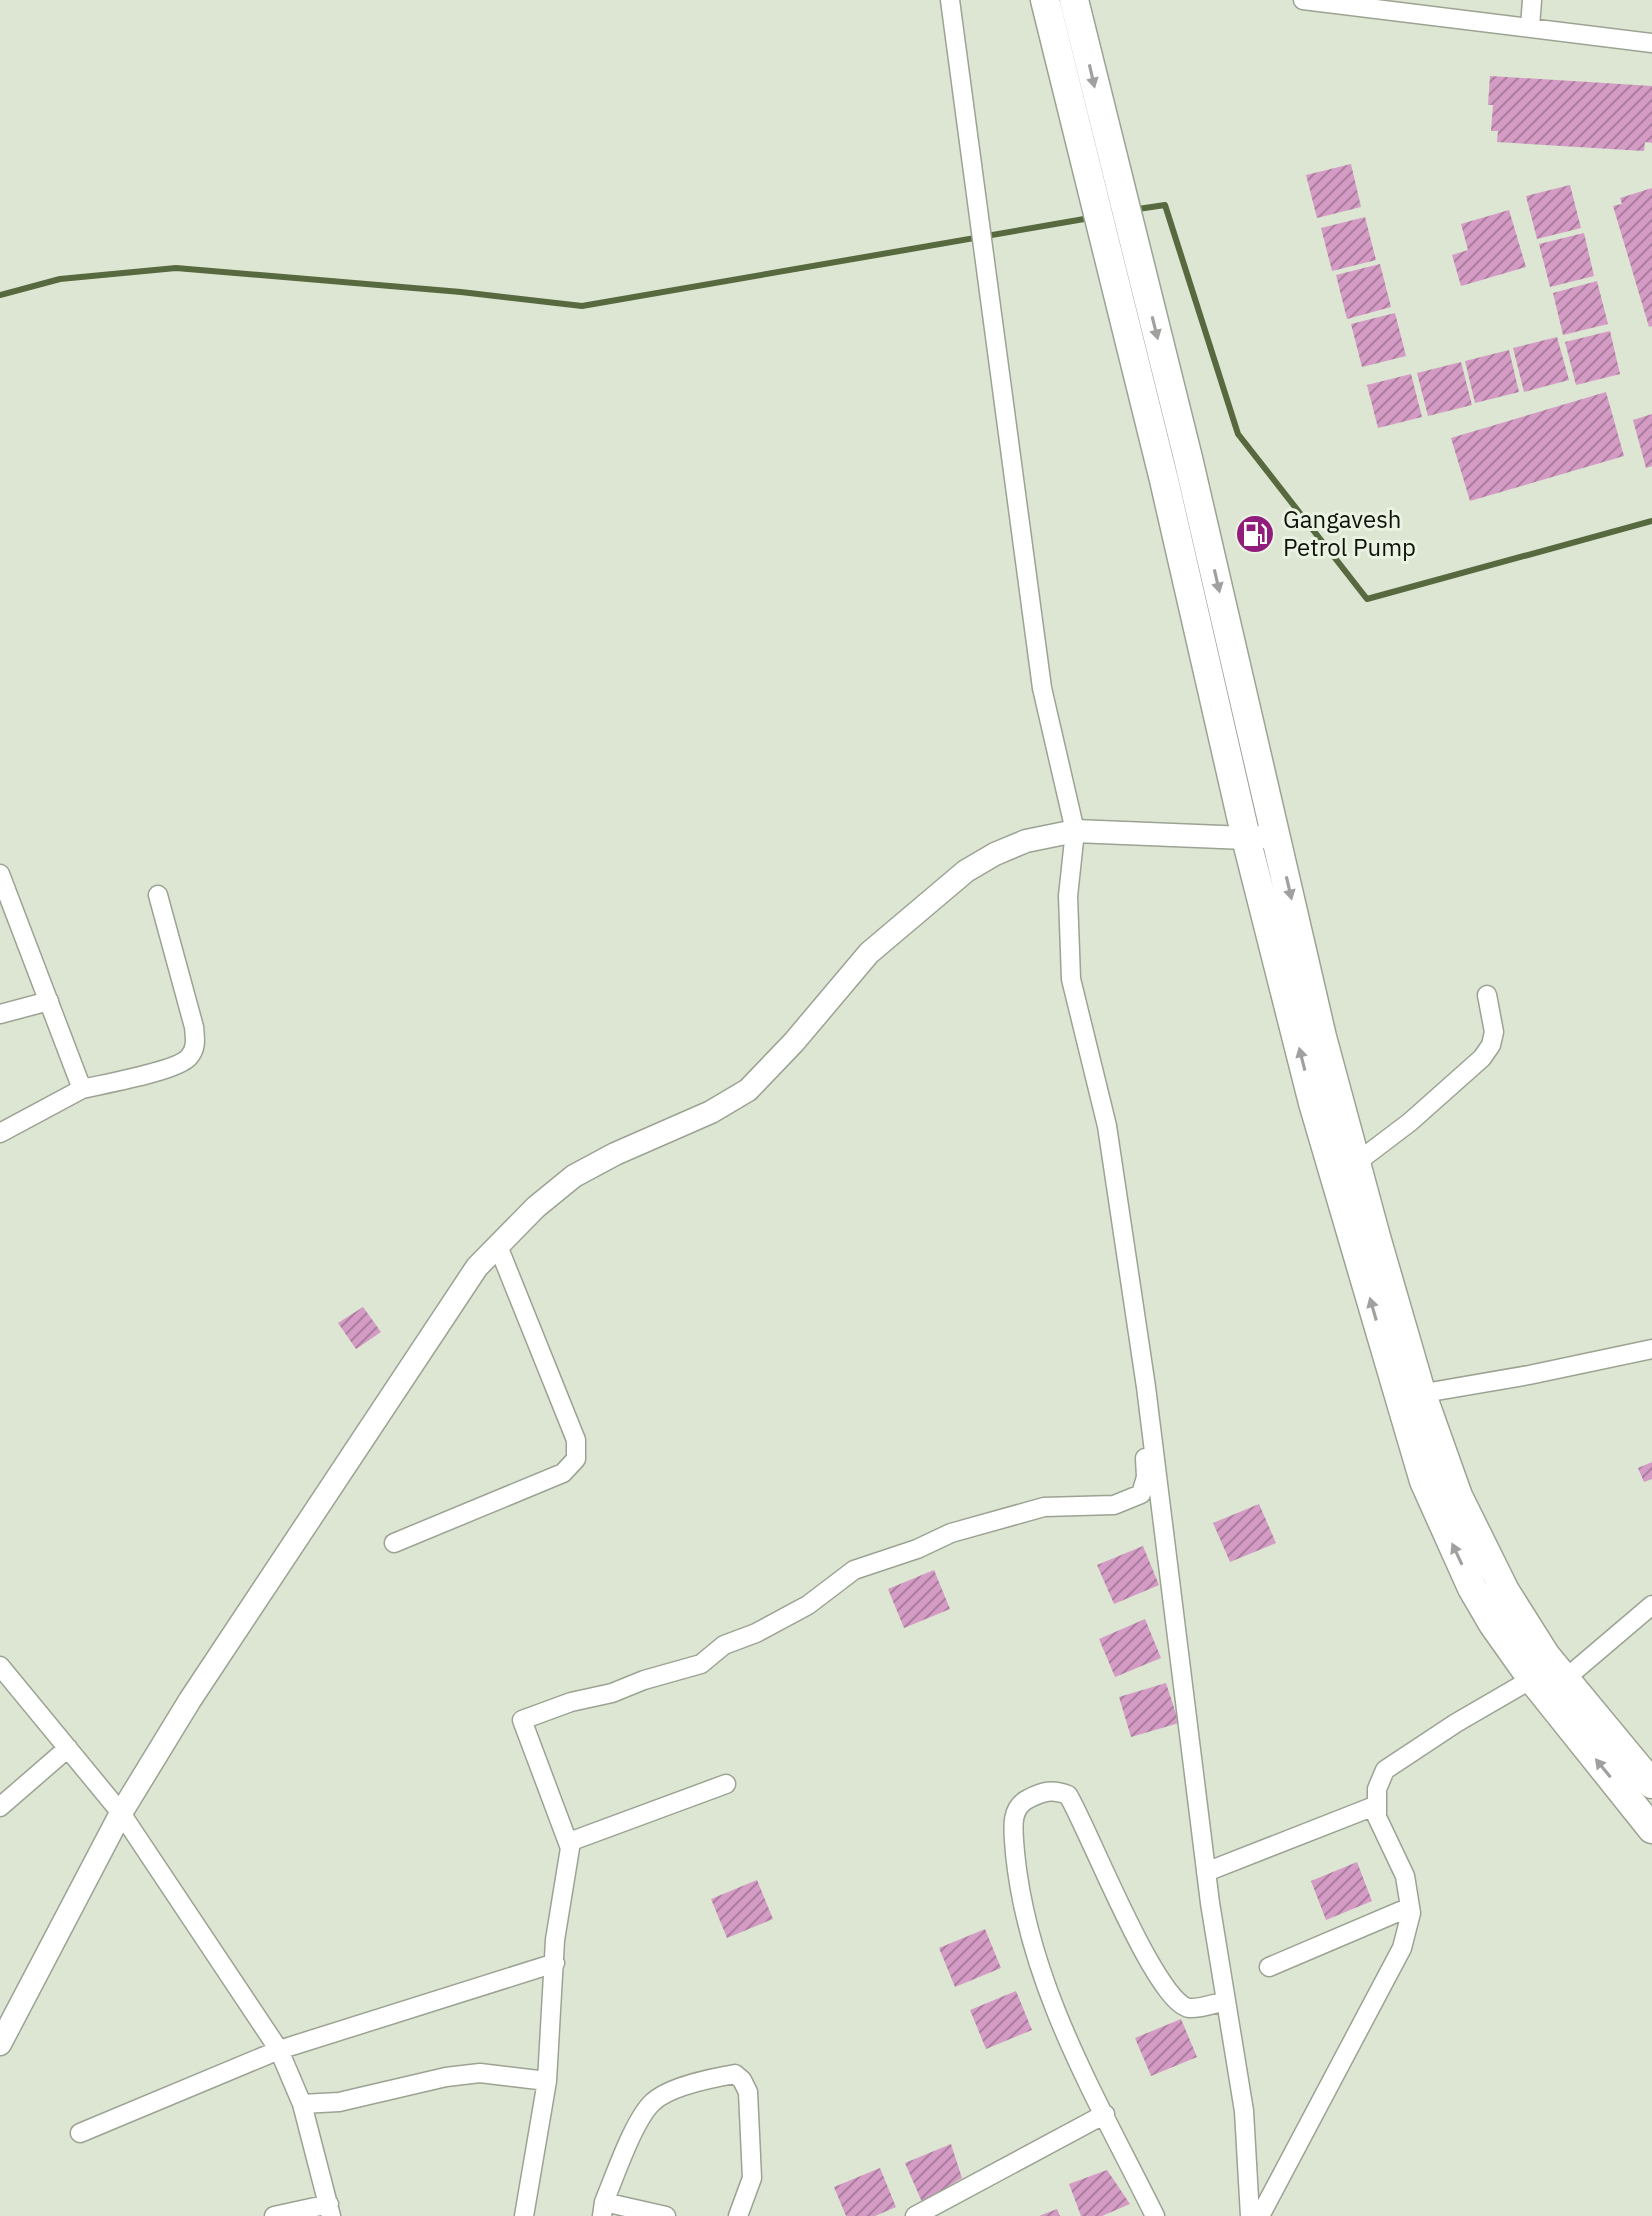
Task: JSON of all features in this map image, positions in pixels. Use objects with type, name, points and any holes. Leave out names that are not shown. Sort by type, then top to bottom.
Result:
[{"type":"highway","points":[[1045,0],[1164,480],[1246,838],[1313,1103],[1410,1396],[1505,1591],[1546,1656],[1652,1784]]},
{"type":"highway","points":[[1074,0],[1192,474],[1322,1037],[1356,1163],[1410,1396],[1424,1481],[1472,1588],[1493,1624],[1532,1679],[1652,1829]]},
{"type":"street","points":[[950,0],[1042,688],[1075,831],[1068,896],[1071,979],[1107,1126],[1146,1387],[1206,1872],[1244,2111],[1250,2216]]},
{"type":"street","points":[[1303,0],[1652,43]]},
{"type":"street","points":[[1530,27],[1532,0]]},
{"type":"street","points":[[0,2044],[121,1813],[190,1700],[469,1280],[536,1207],[574,1176],[615,1154],[711,1112],[748,1090],[794,1042],[869,953],[966,871],[995,854],[1026,841],[1075,831],[1246,838],[1277,836]]},
{"type":"street","points":[[0,874],[82,1089]]},
{"type":"street","points":[[0,1133],[82,1089],[172,1067],[190,1056],[196,1045],[194,1027],[158,895]]},
{"type":"street","points":[[1356,1163],[1410,1122],[1482,1058],[1491,1045],[1494,1032],[1487,995]]},
{"type":"street","points":[[0,1014],[49,1001]]},
{"type":"street","points":[[394,1543],[563,1473],[576,1459],[576,1440],[498,1246]]},
{"type":"street","points":[[1410,1396],[1652,1349]]},
{"type":"street","points":[[524,2216],[547,2081],[555,1940],[570,1858],[569,1842],[526,1719],[571,1702],[612,1693],[644,1680],[701,1664],[724,1645],[768,1627],[808,1605],[854,1570],[917,1549],[951,1533],[1044,1507],[1114,1505],[1141,1494],[1146,1477],[1142,1412],[1146,1387]]},
{"type":"street","points":[[1565,1679],[1651,1608]]},
{"type":"street","points":[[0,1666],[121,1813],[279,2050],[302,2104],[330,2210],[274,2216]]},
{"type":"street","points":[[1260,2216],[1402,1948],[1410,1907],[1405,1876],[1377,1817],[1377,1789],[1385,1770],[1456,1723],[1532,1679]]},
{"type":"street","points":[[1,1803],[68,1748]]},
{"type":"street","points":[[569,1842],[726,1784]]},
{"type":"street","points":[[1155,2216],[1052,2008],[1032,1950],[1019,1889],[1013,1828],[1014,1813],[1020,1803],[1041,1792],[1055,1790],[1068,1795],[1125,1913],[1176,2002],[1190,2008],[1226,2001]]},
{"type":"street","points":[[1206,1872],[1377,1805]]},
{"type":"street","points":[[1269,1967],[1410,1907]]},
{"type":"street","points":[[80,2133],[279,2050],[555,1963]]},
{"type":"street","points":[[302,2104],[339,2102],[446,2077],[480,2073],[547,2081]]},
{"type":"street","points":[[666,2216],[603,2209],[644,2111],[656,2099],[695,2083],[735,2074],[748,2092],[752,2178],[738,2216]]},
{"type":"street","points":[[915,2216],[1105,2114]]},
{"type":"building","points":[[1490,76],[1652,86],[1652,143],[1645,142],[1644,151],[1497,142],[1498,131],[1491,131],[1493,105],[1488,105]]},
{"type":"building","points":[[1351,164],[1361,207],[1317,218],[1306,175]]},
{"type":"building","points":[[1570,185],[1581,228],[1537,239],[1526,196]]},
{"type":"building","points":[[1652,188],[1652,326],[1649,327],[1613,206],[1622,204],[1620,198]]},
{"type":"building","points":[[1509,210],[1526,267],[1461,286],[1452,255],[1468,250],[1461,224]]},
{"type":"building","points":[[1365,217],[1376,260],[1332,271],[1321,228]]},
{"type":"building","points":[[1584,233],[1594,276],[1550,287],[1539,244]]},
{"type":"building","points":[[1380,264],[1391,307],[1347,319],[1336,275]]},
{"type":"building","points":[[1597,281],[1608,324],[1563,335],[1553,293]]},
{"type":"building","points":[[1395,313],[1406,356],[1362,367],[1351,324]]},
{"type":"building","points":[[1610,331],[1620,374],[1576,385],[1565,342]]},
{"type":"building","points":[[1557,337],[1569,380],[1524,392],[1513,348]]},
{"type":"building","points":[[1509,350],[1519,392],[1475,403],[1465,361]]},
{"type":"building","points":[[1461,362],[1472,405],[1428,416],[1417,373]]},
{"type":"building","points":[[1411,374],[1422,417],[1378,428],[1367,385]]},
{"type":"building","points":[[1606,392],[1624,456],[1470,501],[1451,438]]},
{"type":"building","points":[[1652,414],[1652,466],[1646,468],[1633,420]]},
{"type":"building","points":[[363,1307],[381,1332],[356,1349],[338,1323]]},
{"type":"building","points":[[1652,1462],[1652,1479],[1644,1482],[1638,1468]]},
{"type":"building","points":[[1259,1504],[1276,1543],[1230,1562],[1213,1523]]},
{"type":"building","points":[[1143,1546],[1159,1585],[1114,1604],[1097,1565]]},
{"type":"building","points":[[934,1570],[950,1609],[904,1628],[888,1589]]},
{"type":"building","points":[[1145,1619],[1161,1658],[1115,1677],[1099,1639]]},
{"type":"building","points":[[1166,1683],[1179,1723],[1131,1737],[1119,1697]]},
{"type":"building","points":[[1357,1862],[1372,1901],[1326,1920],[1311,1881]]},
{"type":"building","points":[[757,1880],[773,1919],[727,1938],[711,1899]]},
{"type":"building","points":[[985,1929],[1001,1968],[955,1987],[939,1948]]},
{"type":"building","points":[[1016,1991],[1032,2030],[986,2049],[970,2010]]},
{"type":"building","points":[[1181,2019],[1197,2057],[1151,2076],[1135,2038]]},
{"type":"building","points":[[951,2144],[962,2178],[922,2202],[905,2163]]},
{"type":"building","points":[[880,2168],[896,2207],[875,2216],[846,2216],[834,2187]]},
{"type":"building","points":[[1107,2170],[1130,2204],[1102,2216],[1081,2216],[1069,2184]]},
{"type":"building","points":[[1057,2209],[1060,2216],[1039,2216]]},
{"type":"waterway","points":[[1138,209],[1165,205],[1238,434],[1367,599],[1652,521]]},
{"type":"waterway","points":[[0,295],[60,279],[176,268],[461,292],[582,306],[1090,218]]},
{"type":"place","name":"Gangavesh Petrol Pump","points":[[1255,534]]}]
